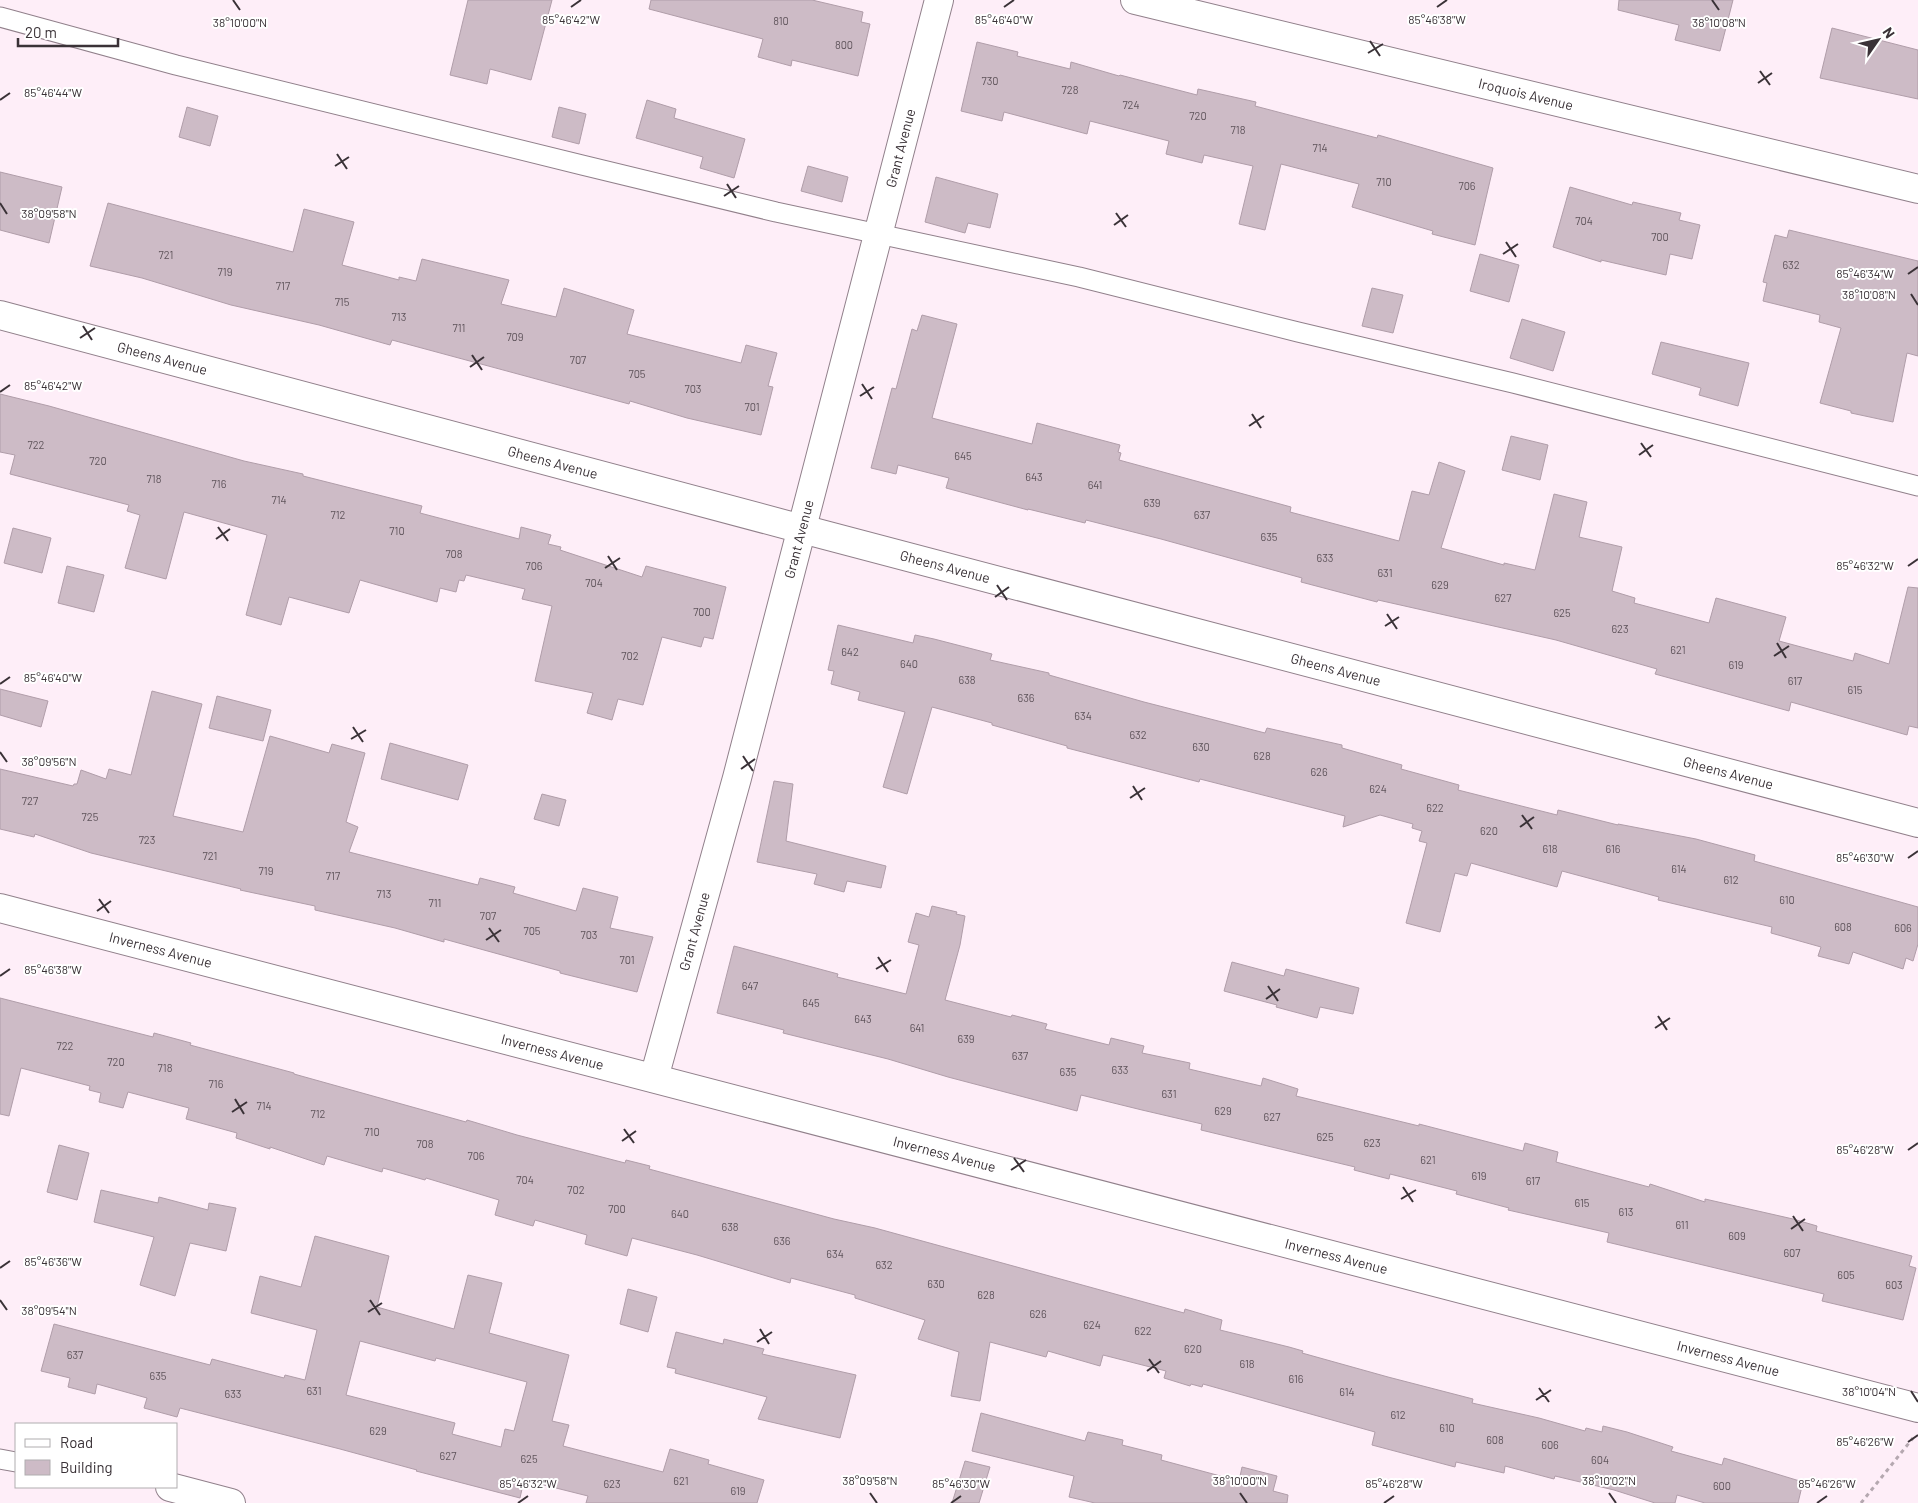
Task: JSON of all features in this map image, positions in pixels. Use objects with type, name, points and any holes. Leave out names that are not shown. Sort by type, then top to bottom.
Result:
[{"type":"street","name":"Grant Avenue","points":[[654,1078],[734,788],[939,0]]},
{"type":"street","name":"Iroquois Avenue","points":[[1135,0],[1918,189]]},
{"type":"street","name":"Gheens Avenue","points":[[0,315],[802,529],[1918,823]]},
{"type":"street","name":"Inverness Avenue","points":[[0,908],[1918,1408]]},
{"type":"street","points":[[172,1493],[231,1503]]},
{"type":"lane","points":[[0,17],[186,68],[582,165],[878,234],[1078,277],[1298,332],[1513,382],[1918,486]]},
{"type":"lane","points":[[0,1460],[15,1462]]},
{"type":"path","points":[[1861,1503],[1918,1432]]},
{"type":"building","points":[[468,0],[552,0],[531,80],[490,69],[487,84],[450,75]]},
{"type":"building","points":[[651,0],[812,0],[863,12],[861,22],[870,24],[858,76],[792,60],[791,66],[758,57],[763,39],[649,9]]},
{"type":"building","points":[[1619,0],[1733,0],[1720,51],[1675,40],[1679,25],[1618,10]]},
{"type":"building","points":[[1832,28],[1918,50],[1918,99],[1820,78]]},
{"type":"building","points":[[977,42],[1018,52],[1017,56],[1070,69],[1071,62],[1197,95],[1198,89],[1256,102],[1255,106],[1377,138],[1378,135],[1493,168],[1475,245],[1432,234],[1433,231],[1352,207],[1359,184],[1281,164],[1265,230],[1239,224],[1253,166],[1204,155],[1202,163],[1166,154],[1169,141],[1090,121],[1087,134],[1004,112],[1002,121],[961,111]]},
{"type":"building","points":[[647,100],[676,109],[674,118],[745,139],[734,178],[700,168],[703,157],[636,138]]},
{"type":"building","points":[[187,107],[218,116],[210,146],[179,137]]},
{"type":"building","points":[[559,107],[586,114],[579,144],[552,137]]},
{"type":"building","points":[[808,166],[848,177],[842,202],[801,191]]},
{"type":"building","points":[[0,172],[62,187],[49,243],[0,230]]},
{"type":"building","points":[[936,177],[998,194],[990,228],[968,223],[965,233],[925,222]]},
{"type":"building","points":[[1570,187],[1632,205],[1633,202],[1681,213],[1679,220],[1700,225],[1692,259],[1670,254],[1666,275],[1601,260],[1601,262],[1553,247]]},
{"type":"building","points":[[108,203],[293,252],[304,209],[354,222],[342,265],[399,280],[399,277],[416,281],[422,259],[509,280],[501,304],[556,317],[564,288],[634,310],[627,334],[741,363],[746,345],[777,353],[768,386],[773,387],[761,435],[687,418],[630,401],[629,404],[392,340],[390,345],[319,325],[231,305],[142,278],[90,266]]},
{"type":"building","points":[[1789,230],[1918,261],[1918,356],[1907,353],[1893,422],[1851,413],[1851,411],[1820,403],[1841,328],[1819,322],[1820,315],[1763,301],[1767,283],[1763,282],[1775,235],[1787,238]]},
{"type":"building","points":[[1480,254],[1519,265],[1509,302],[1470,291]]},
{"type":"building","points":[[1372,288],[1403,295],[1393,333],[1362,326]]},
{"type":"building","points":[[922,315],[957,324],[932,418],[1032,444],[1037,423],[1120,445],[1118,452],[1121,453],[1119,460],[1291,507],[1290,512],[1399,541],[1412,491],[1429,495],[1439,462],[1465,471],[1441,548],[1504,565],[1504,563],[1535,570],[1554,494],[1587,502],[1579,537],[1622,547],[1612,591],[1635,598],[1634,603],[1709,623],[1716,598],[1786,617],[1779,641],[1853,661],[1855,653],[1889,664],[1908,587],[1918,588],[1918,728],[1909,726],[1907,735],[1791,702],[1789,711],[1655,674],[1657,669],[1556,640],[1378,600],[1377,602],[1301,582],[1302,578],[1161,539],[1086,520],[1085,523],[1028,510],[946,488],[949,478],[898,465],[896,474],[871,468],[892,388],[896,389],[912,329],[917,331]]},
{"type":"building","points":[[1522,319],[1565,332],[1553,371],[1510,358]]},
{"type":"building","points":[[1661,342],[1749,363],[1738,406],[1699,395],[1701,388],[1652,374]]},
{"type":"building","points":[[0,394],[244,461],[303,474],[303,476],[422,506],[420,513],[519,539],[521,527],[551,535],[548,544],[561,547],[560,550],[642,577],[646,566],[726,587],[713,639],[704,637],[701,647],[662,637],[643,705],[618,699],[612,720],[587,713],[593,693],[535,681],[552,606],[522,599],[525,589],[466,575],[464,581],[459,580],[456,592],[440,588],[437,602],[360,580],[349,613],[289,597],[281,625],[246,615],[267,535],[184,512],[166,579],[125,568],[140,515],[127,511],[129,505],[10,474],[15,455],[0,452]]},
{"type":"building","points":[[1511,436],[1548,445],[1540,480],[1502,470]]},
{"type":"building","points":[[13,528],[51,538],[42,573],[4,563]]},
{"type":"building","points":[[67,566],[104,575],[94,612],[58,603]]},
{"type":"building","points":[[838,625],[913,643],[915,635],[934,639],[992,654],[990,660],[1049,673],[1049,675],[1144,702],[1265,733],[1267,728],[1342,745],[1342,748],[1402,765],[1401,769],[1459,785],[1458,790],[1557,815],[1558,810],[1618,825],[1696,839],[1755,855],[1754,861],[1918,907],[1918,944],[1913,961],[1906,958],[1903,969],[1853,952],[1849,964],[1818,956],[1821,947],[1771,933],[1772,927],[1658,900],[1659,897],[1562,871],[1557,887],[1471,863],[1467,876],[1455,873],[1440,932],[1406,923],[1427,843],[1419,841],[1422,831],[1412,828],[1413,824],[1380,815],[1343,827],[1345,816],[1200,779],[1199,782],[1067,748],[1067,746],[992,725],[992,723],[932,707],[907,794],[883,787],[905,712],[858,700],[860,692],[831,684],[834,671],[828,670]]},
{"type":"building","points":[[0,689],[48,701],[41,727],[0,715]]},
{"type":"building","points":[[152,691],[202,704],[173,816],[243,832],[270,736],[329,753],[332,744],[365,753],[346,822],[358,827],[349,852],[478,885],[480,878],[515,887],[513,893],[576,911],[583,888],[618,897],[610,928],[653,937],[637,992],[560,973],[560,971],[444,939],[444,942],[395,928],[315,910],[315,906],[240,890],[91,853],[35,834],[34,837],[0,829],[0,769],[73,786],[77,784],[81,770],[106,779],[109,769],[131,775]]},
{"type":"building","points":[[217,696],[271,710],[263,741],[209,728]]},
{"type":"building","points":[[390,743],[468,765],[458,800],[381,779]]},
{"type":"building","points":[[774,781],[793,784],[786,841],[886,866],[881,888],[847,881],[844,892],[814,884],[817,874],[757,862]]},
{"type":"building","points":[[542,794],[566,800],[559,826],[534,819]]},
{"type":"building","points":[[932,906],[957,912],[956,914],[965,916],[960,945],[945,1000],[1047,1024],[1045,1029],[1109,1045],[1111,1038],[1144,1046],[1142,1053],[1190,1063],[1189,1069],[1261,1086],[1263,1078],[1298,1089],[1296,1096],[1419,1126],[1419,1124],[1523,1151],[1525,1143],[1558,1152],[1556,1162],[1649,1187],[1650,1184],[1705,1202],[1705,1199],[1793,1219],[1817,1226],[1816,1231],[1912,1256],[1909,1266],[1916,1268],[1903,1320],[1822,1301],[1824,1294],[1607,1242],[1609,1233],[1508,1210],[1509,1208],[1456,1194],[1457,1191],[1390,1174],[1389,1179],[1354,1170],[1355,1167],[1201,1130],[1202,1124],[1081,1095],[1077,1111],[888,1059],[783,1033],[784,1030],[717,1013],[734,946],[838,974],[837,977],[906,994],[919,945],[908,942],[916,913],[929,917]]},
{"type":"building","points":[[1232,962],[1284,976],[1286,969],[1359,988],[1353,1014],[1320,1007],[1317,1018],[1224,991]]},
{"type":"building","points":[[0,998],[153,1037],[154,1033],[191,1043],[190,1045],[466,1122],[467,1120],[625,1163],[626,1160],[650,1166],[649,1169],[834,1219],[875,1228],[1184,1313],[1185,1309],[1222,1320],[1220,1330],[1289,1347],[1303,1351],[1302,1353],[1473,1399],[1472,1403],[1539,1418],[1585,1431],[1586,1428],[1602,1432],[1603,1426],[1673,1447],[1671,1451],[1722,1465],[1724,1458],[1803,1482],[1798,1503],[1705,1503],[1677,1495],[1675,1503],[1655,1503],[1614,1490],[1555,1476],[1554,1479],[1505,1466],[1504,1473],[1456,1462],[1455,1467],[1372,1445],[1375,1432],[1203,1384],[1202,1387],[1191,1384],[1190,1386],[1164,1378],[1166,1371],[1103,1355],[1100,1366],[1048,1351],[1046,1357],[990,1342],[980,1401],[951,1396],[959,1352],[918,1339],[925,1320],[855,1298],[855,1295],[791,1278],[790,1283],[632,1238],[627,1256],[585,1244],[587,1235],[535,1220],[533,1226],[495,1215],[499,1200],[426,1178],[425,1180],[383,1168],[382,1172],[327,1156],[324,1165],[236,1138],[237,1133],[186,1119],[189,1108],[128,1092],[123,1108],[99,1102],[101,1093],[89,1090],[90,1086],[21,1068],[9,1116],[0,1114]]},
{"type":"building","points":[[59,1145],[89,1153],[77,1200],[47,1192]]},
{"type":"building","points":[[101,1190],[158,1203],[159,1197],[208,1210],[209,1203],[236,1208],[226,1251],[190,1243],[175,1296],[140,1285],[154,1237],[94,1222]]},
{"type":"building","points":[[315,1236],[389,1256],[377,1307],[454,1329],[468,1275],[502,1283],[489,1333],[569,1355],[552,1421],[569,1425],[563,1446],[663,1472],[670,1449],[709,1460],[708,1464],[764,1480],[757,1503],[586,1503],[588,1496],[524,1480],[520,1498],[180,1408],[177,1417],[144,1408],[147,1398],[97,1384],[95,1394],[68,1387],[70,1378],[41,1371],[54,1324],[210,1365],[212,1359],[284,1378],[285,1375],[305,1380],[317,1330],[251,1313],[260,1276],[301,1287]],"holes":[[[360,1341],[435,1361],[436,1358],[527,1382],[514,1431],[505,1429],[501,1447],[452,1434],[455,1423],[346,1395]]]},
{"type":"building","points":[[628,1289],[657,1297],[648,1332],[620,1324]]},
{"type":"building","points":[[676,1332],[723,1344],[724,1339],[764,1349],[762,1354],[856,1375],[840,1438],[758,1419],[767,1397],[675,1373],[676,1369],[667,1367]]},
{"type":"building","points":[[981,1413],[1085,1441],[1088,1432],[1123,1440],[1122,1445],[1162,1455],[1161,1460],[1239,1481],[1242,1467],[1277,1476],[1273,1491],[1288,1495],[1287,1503],[1095,1503],[1069,1497],[1074,1476],[972,1451]]},
{"type":"building","points":[[965,1461],[990,1467],[979,1503],[952,1503]]}]
